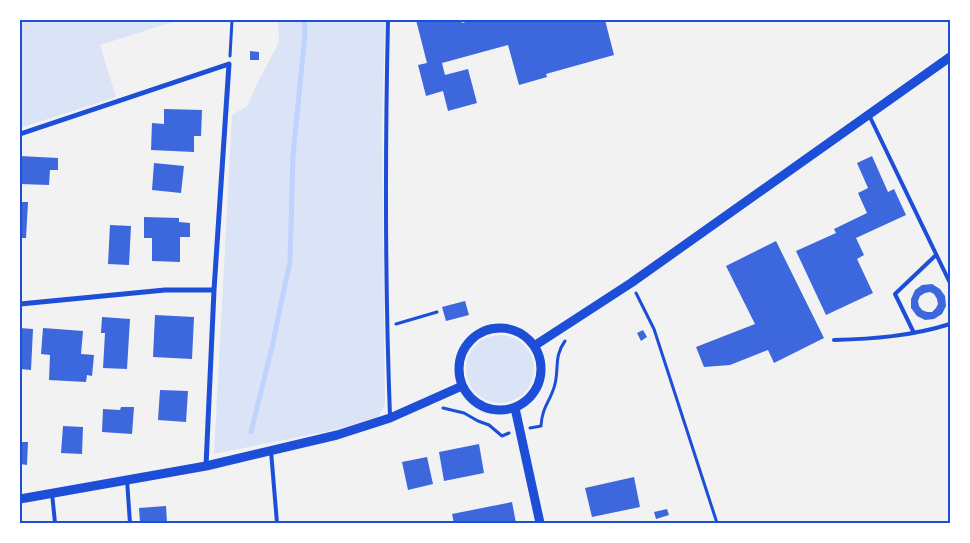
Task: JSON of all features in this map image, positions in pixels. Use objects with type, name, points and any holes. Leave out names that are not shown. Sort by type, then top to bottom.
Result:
[{"type":"street","points":[[534,346],[630,283],[950,57]]},
{"type":"street","points":[[20,134],[230,64],[214,290],[206,466]]},
{"type":"street","points":[[20,304],[165,290],[214,290]]},
{"type":"street","points":[[497,328],[514,330],[522,334],[534,346],[541,363],[540,382],[530,398],[515,408],[497,411],[480,405],[473,400],[462,386],[459,369],[463,352],[473,338],[480,333],[497,328]]},
{"type":"street","points":[[20,499],[206,466],[337,435],[390,418],[462,386]]},
{"type":"street","points":[[515,408],[540,523]]},
{"type":"lane","points":[[388,20],[385,206],[390,418]]},
{"type":"lane","points":[[869,115],[950,283]]},
{"type":"lane","points":[[914,333],[895,294],[936,255]]},
{"type":"lane","points":[[834,340],[867,339],[914,333],[950,324]]},
{"type":"lane","points":[[271,451],[277,523]]},
{"type":"lane","points":[[127,480],[130,523]]},
{"type":"lane","points":[[52,493],[55,523]]},
{"type":"path","points":[[230,64],[232,20]]},
{"type":"path","points":[[630,283],[654,329],[718,523]]},
{"type":"path","points":[[387,327],[437,312]]},
{"type":"path","points":[[541,426],[542,414],[555,384],[559,350],[566,340]]},
{"type":"path","points":[[424,404],[464,413],[489,426],[502,436]]},
{"type":"shaded area","points":[[20,20],[179,20],[100,45],[116,97],[20,128]]},
{"type":"shaded area","points":[[278,20],[385,20],[382,124],[385,405],[378,417],[329,431],[214,454],[232,115],[247,106],[279,42]]},
{"type":"shaded area","points":[[500,335],[513,338],[524,345],[531,356],[534,369],[531,382],[524,393],[513,400],[500,403],[487,400],[476,393],[469,382],[466,369],[469,356],[476,345],[487,338]]},
{"type":"building","points":[[416,20],[461,20],[462,23],[472,20],[605,20],[614,55],[546,74],[547,77],[519,85],[508,45],[442,63],[445,75],[468,69],[477,103],[448,111],[443,91],[426,96],[418,65],[427,63]]},
{"type":"building","points":[[250,51],[259,52],[259,60],[250,60]]},
{"type":"building","points":[[164,109],[202,110],[201,136],[194,136],[194,152],[151,150],[152,123],[164,124]]},
{"type":"building","points":[[20,156],[58,158],[58,170],[50,170],[49,185],[20,184]]},
{"type":"building","points":[[872,156],[888,192],[894,189],[906,215],[856,238],[864,255],[857,259],[873,293],[826,315],[796,251],[836,233],[834,229],[867,213],[858,193],[868,188],[857,163]]},
{"type":"building","points":[[154,163],[184,166],[181,193],[152,190]]},
{"type":"building","points":[[20,202],[28,202],[26,238],[20,238]]},
{"type":"building","points":[[144,217],[179,218],[179,222],[190,223],[190,237],[180,237],[180,262],[152,261],[152,238],[144,238]]},
{"type":"building","points":[[110,225],[131,226],[129,265],[108,264]]},
{"type":"building","points":[[776,241],[824,338],[774,363],[768,350],[730,365],[704,367],[696,347],[755,324],[726,266]]},
{"type":"building","points":[[932,284],[940,289],[945,296],[946,306],[942,314],[934,319],[925,320],[917,316],[911,308],[911,299],[915,290],[922,285]],"holes":[[[930,292],[934,294],[938,304],[936,308],[932,312],[922,310],[918,301],[920,296]]]},
{"type":"building","points":[[465,301],[469,315],[446,321],[442,307]]},
{"type":"building","points":[[155,315],[194,317],[192,359],[153,357]]},
{"type":"building","points":[[102,317],[130,319],[127,369],[103,368],[105,333],[101,333]]},
{"type":"building","points":[[20,328],[33,329],[31,370],[20,369]]},
{"type":"building","points":[[43,328],[83,331],[81,354],[94,355],[92,376],[87,375],[86,382],[49,380],[50,355],[41,354]]},
{"type":"building","points":[[643,330],[647,337],[641,341],[637,333]]},
{"type":"building","points":[[160,390],[188,391],[186,422],[158,420]]},
{"type":"building","points":[[121,407],[134,407],[132,434],[102,432],[103,409],[120,410]]},
{"type":"building","points":[[63,426],[83,427],[82,454],[61,453]]},
{"type":"building","points":[[20,442],[28,442],[27,465],[20,464]]},
{"type":"building","points":[[479,444],[484,473],[444,481],[439,452]]},
{"type":"building","points":[[427,457],[433,484],[408,490],[402,462]]},
{"type":"building","points":[[634,477],[640,507],[592,517],[585,488]]},
{"type":"building","points":[[512,502],[516,523],[454,523],[452,514]]},
{"type":"building","points":[[166,506],[167,523],[140,523],[139,508]]},
{"type":"building","points":[[667,509],[669,515],[656,519],[654,512]]},
{"type":"waterway","points":[[251,432],[272,347],[290,261],[293,156],[305,34],[304,20]]}]
